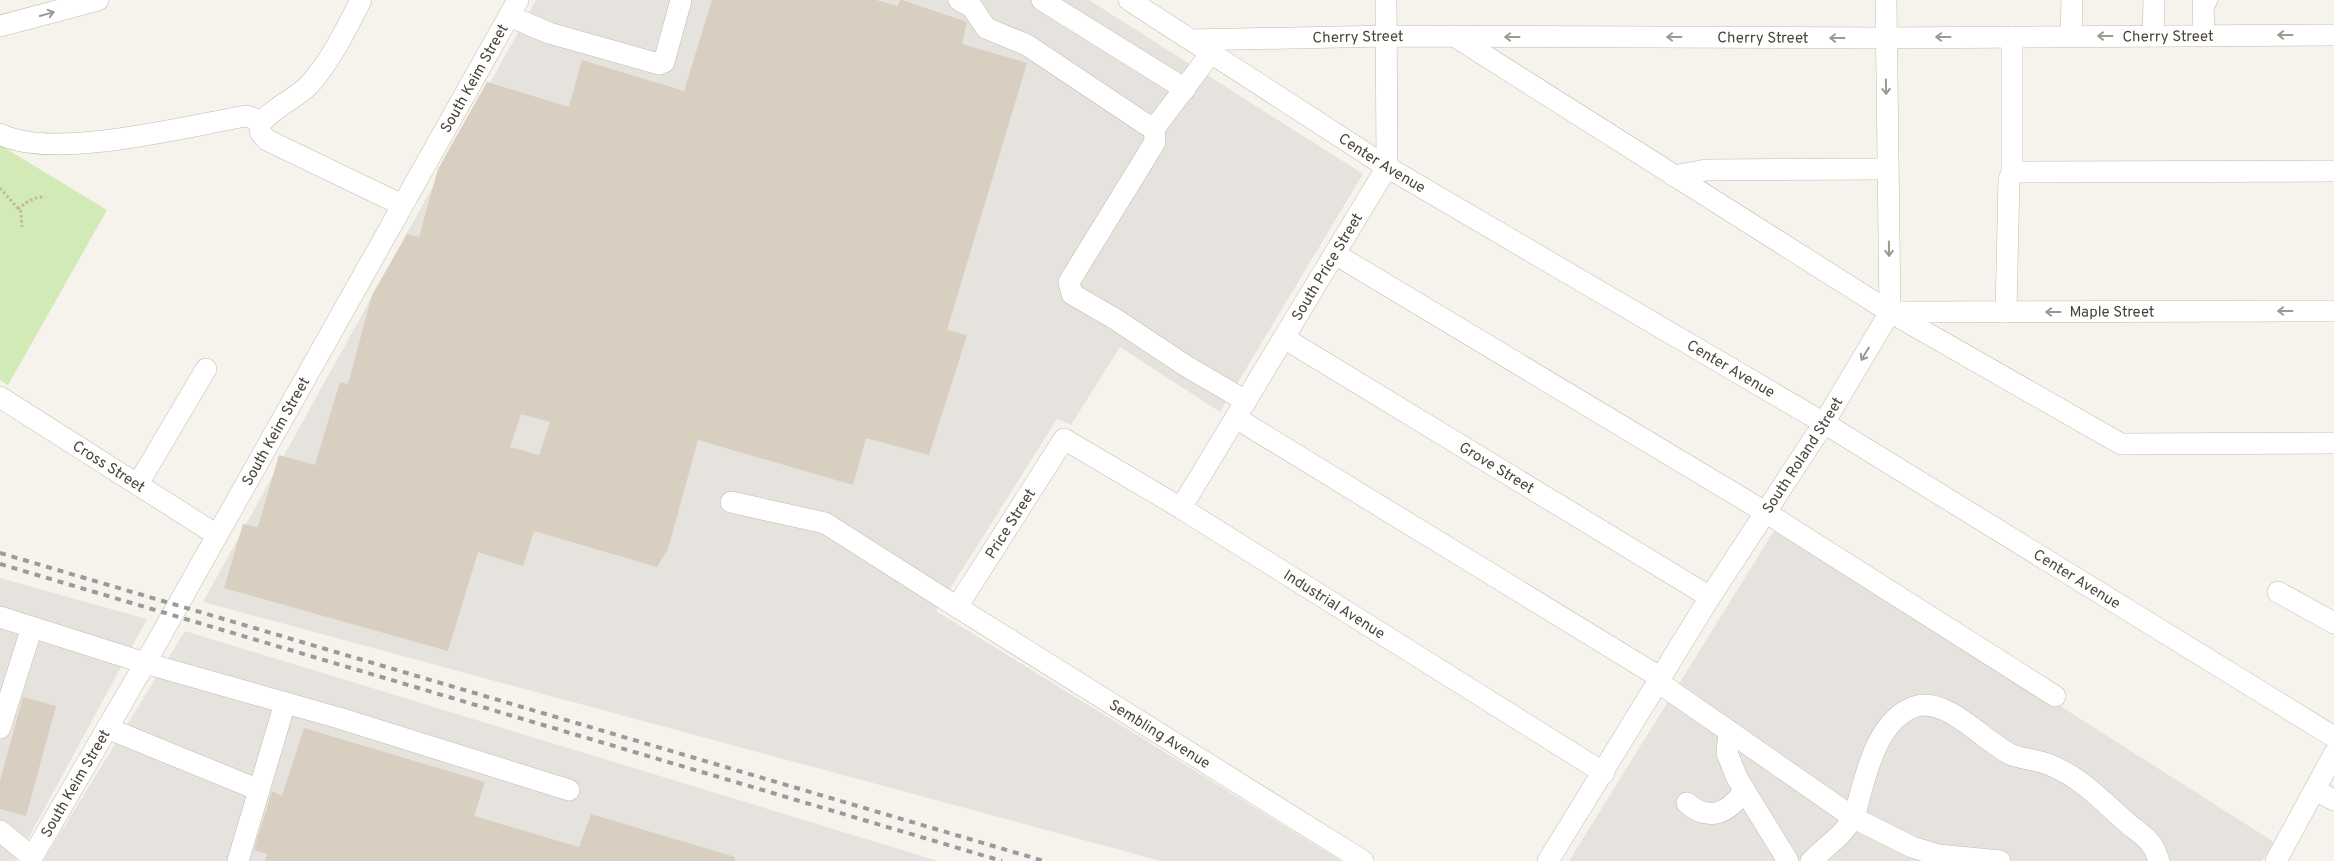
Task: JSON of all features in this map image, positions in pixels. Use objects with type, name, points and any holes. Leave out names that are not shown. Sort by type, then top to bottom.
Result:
[{"type":"street","points":[[0,26],[98,0]]},
{"type":"street","points":[[361,0],[327,60],[311,83],[295,98],[262,122],[261,134],[267,140],[402,205]]},
{"type":"street","points":[[513,8],[549,33],[659,64],[664,62],[681,0]]},
{"type":"street","points":[[959,0],[972,7],[986,28],[1027,45],[1147,125],[1158,125],[1214,46]]},
{"type":"street","points":[[1042,0],[1185,89]]},
{"type":"street","name":"Center Avenue","points":[[1129,0],[1192,40],[1214,46],[1387,166],[1824,423],[2334,737]]},
{"type":"street","points":[[1386,0],[1387,166]]},
{"type":"street","points":[[1886,0],[1890,312]]},
{"type":"street","points":[[2072,0],[2072,36]]},
{"type":"street","points":[[2153,36],[2154,0]]},
{"type":"street","points":[[2204,36],[2203,2],[2207,0]]},
{"type":"street","name":"South Keim Street","points":[[31,859],[145,664],[513,8]]},
{"type":"street","name":"Cherry Street","points":[[1214,46],[1386,36],[1885,38],[2334,35]]},
{"type":"street","points":[[1454,36],[1890,312],[2121,444],[2334,443]]},
{"type":"street","points":[[2006,312],[2009,180],[2012,172],[2012,37]]},
{"type":"street","points":[[0,134],[22,140],[82,144],[246,116],[262,122]]},
{"type":"street","points":[[1154,125],[1155,142],[1068,282],[1072,294],[1115,319],[1186,366],[1241,410],[1660,680],[1729,731],[1854,818],[1912,847],[1938,855],[2000,861]]},
{"type":"street","name":"South Price Street","points":[[1181,508],[1387,166]]},
{"type":"street","points":[[1674,176],[1706,170],[1887,169]]},
{"type":"street","points":[[2012,172],[2334,171]]},
{"type":"street","points":[[1335,254],[1765,512],[2055,696]]},
{"type":"street","name":"Maple Street","points":[[1890,312],[2334,311]]},
{"type":"street","name":"South Roland Street","points":[[1548,861],[1604,773],[1710,597],[1824,423],[1890,312]]},
{"type":"street","name":"Grove Street","points":[[1284,338],[1710,597]]},
{"type":"street","points":[[138,484],[206,369]]},
{"type":"street","name":"Cross Street","points":[[0,397],[217,535]]},
{"type":"street","name":"Industrial Avenue","points":[[1064,439],[1181,508],[1604,773]]},
{"type":"street","name":"Price Street","points":[[957,607],[1064,439]]},
{"type":"street","name":"Sembling Avenue","points":[[731,502],[825,523],[1364,861]]},
{"type":"street","points":[[2278,592],[2334,624]]},
{"type":"street","points":[[0,617],[145,664],[285,703],[569,790]]},
{"type":"street","points":[[0,728],[32,627]]},
{"type":"street","points":[[238,861],[285,703]]},
{"type":"street","points":[[1811,861],[1841,834],[1854,818],[1874,748],[1890,724],[1917,706],[1930,706],[1945,710],[2009,753],[2027,760],[2048,764],[2084,783],[2151,844],[2159,861]]},
{"type":"street","points":[[107,728],[259,790]]},
{"type":"street","points":[[1729,731],[1727,753],[1737,778],[1788,861]]},
{"type":"street","points":[[2276,861],[2334,754]]},
{"type":"street","points":[[2315,790],[2334,800]]},
{"type":"street","points":[[1688,803],[1700,812],[1719,812],[1729,809],[1744,791]]},
{"type":"street","points":[[0,831],[31,859]]},
{"type":"path","points":[[0,188],[21,212],[22,227]]},
{"type":"path","points":[[18,209],[27,202],[45,197]]},
{"type":"shaded area","points":[[536,0],[1089,0],[1363,174],[1220,412],[1120,347],[1071,425],[1057,419],[936,611],[1341,861],[1161,861],[203,602]]},
{"type":"shaded area","points":[[1777,526],[2274,842],[2262,861],[1569,861]]},
{"type":"shaded area","points":[[0,578],[147,619],[16,861],[0,861]]},
{"type":"shaded area","points":[[185,631],[938,861],[43,861]]},
{"type":"green space","points":[[0,145],[107,210],[8,385],[0,380]]},
{"type":"building","points":[[712,0],[876,0],[898,6],[900,0],[902,0],[967,22],[962,44],[1027,63],[947,330],[967,335],[929,455],[866,438],[853,485],[698,440],[668,549],[657,567],[534,531],[523,566],[478,552],[448,651],[224,588],[243,524],[258,527],[279,455],[315,465],[340,382],[348,384],[372,295],[407,234],[419,237],[438,169],[487,82],[569,107],[582,60],[684,91]],"holes":[[[521,414],[550,422],[539,455],[510,447]]]},
{"type":"building","points":[[23,697],[56,706],[26,816],[0,809],[0,781]]},
{"type":"building","points":[[304,728],[485,782],[474,816],[579,847],[591,814],[735,857],[735,861],[265,861],[267,854],[254,850],[272,791],[282,796]]},
{"type":"railway","points":[[0,553],[1044,861]]},
{"type":"railway","points":[[0,564],[1002,861]]}]
